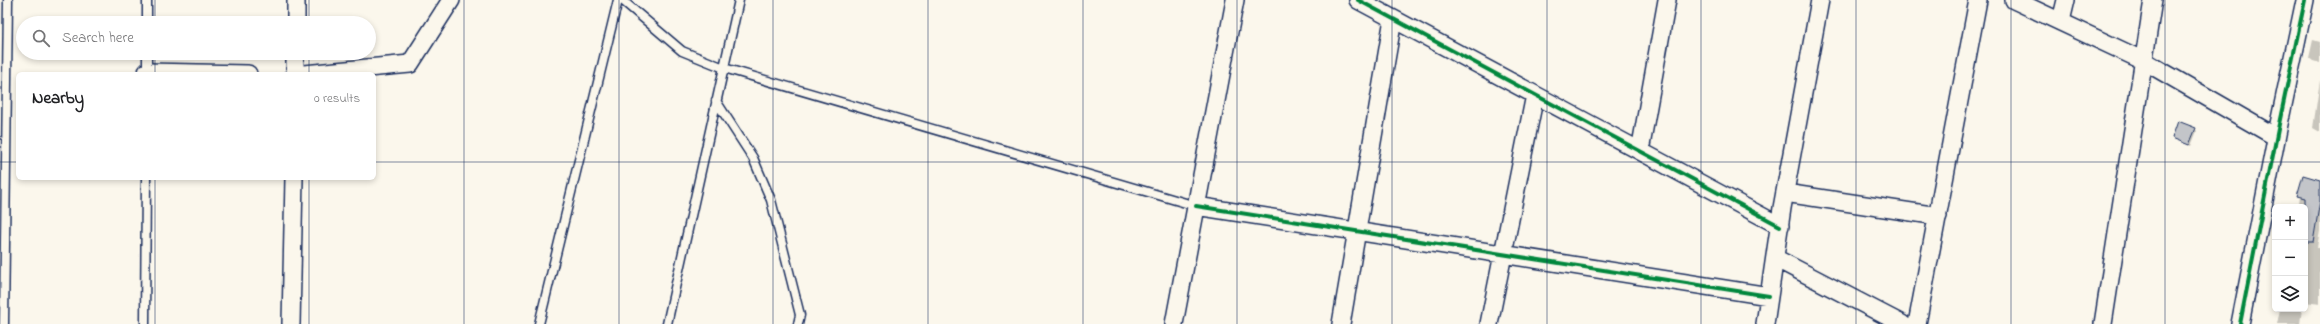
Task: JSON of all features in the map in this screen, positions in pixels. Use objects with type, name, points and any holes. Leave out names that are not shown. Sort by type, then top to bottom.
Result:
[{"type":"street","points":[[296,0],[296,16]]},
{"type":"street","points":[[325,72],[410,64],[451,0]]},
{"type":"street","points":[[1174,324],[1234,0]]},
{"type":"street","points":[[1358,0],[1780,226]]},
{"type":"street","points":[[1640,151],[1667,0]]},
{"type":"street","points":[[1765,324],[1785,193],[1820,0]]},
{"type":"street","points":[[1917,324],[1978,0]]},
{"type":"street","points":[[2014,0],[2144,61],[2276,137]]},
{"type":"street","points":[[2061,21],[2066,0]]},
{"type":"street","points":[[2103,324],[2153,0]]},
{"type":"street","points":[[2240,324],[2276,137],[2305,0]]},
{"type":"street","points":[[1341,324],[1393,19]]},
{"type":"street","points":[[295,72],[296,60]]},
{"type":"street","points":[[1489,324],[1535,95]]},
{"type":"street","points":[[291,324],[294,180]]},
{"type":"street","points":[[1785,193],[1938,216]]},
{"type":"street","points":[[1196,206],[1769,296]]},
{"type":"street","points":[[1774,258],[1902,324]]},
{"type":"lane","points":[[4,324],[8,0]]},
{"type":"lane","points":[[147,0],[147,16]]},
{"type":"lane","points":[[539,324],[618,0]]},
{"type":"lane","points":[[622,0],[682,51],[724,68],[1196,206]]},
{"type":"lane","points":[[666,324],[739,0]]},
{"type":"lane","points":[[147,60],[147,72]]},
{"type":"lane","points":[[716,101],[753,158],[771,200],[800,315],[798,324]]},
{"type":"lane","points":[[145,324],[146,180]]},
{"type":"building","points":[[2178,121],[2196,128],[2189,145],[2172,138]]},
{"type":"building","points":[[2303,175],[2320,180],[2320,201],[2313,242],[2308,242],[2308,204],[2305,204],[2305,198],[2297,196]]},
{"type":"cycle path","points":[[1358,0],[1780,226]]},
{"type":"cycle path","points":[[2240,324],[2305,0]]},
{"type":"cycle path","points":[[1196,206],[1769,296]]}]
